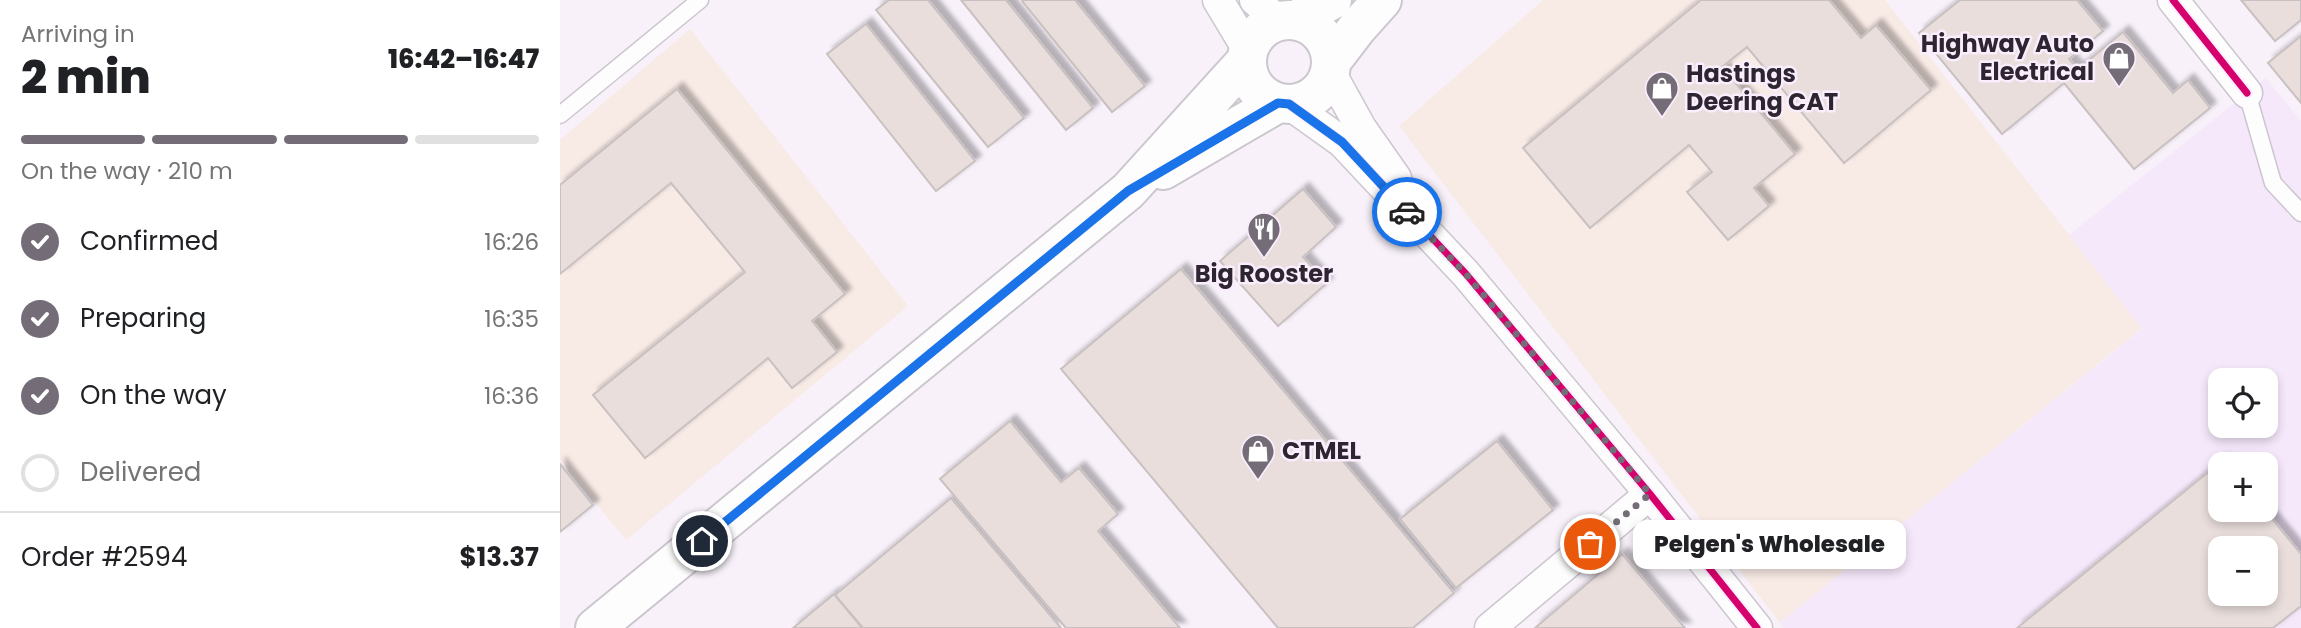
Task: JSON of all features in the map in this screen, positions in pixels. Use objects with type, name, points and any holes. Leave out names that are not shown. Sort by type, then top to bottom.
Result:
[{"type":"main road","points":[[596,628],[1128,191],[1247,56],[1254,37],[1276,14],[1332,0]]},
{"type":"main road","points":[[1128,191],[1283,104],[1310,99],[1326,83],[1330,67],[1357,28],[1382,0]]},
{"type":"main road","points":[[1276,14],[1308,24],[1325,40],[1330,67]]},
{"type":"main road","points":[[1247,56],[1248,75],[1255,87],[1265,97],[1283,104]]},
{"type":"street","points":[[1218,0],[1247,56]]},
{"type":"street","points":[[2173,0],[2247,93]]},
{"type":"street","points":[[1330,67],[1361,128],[1466,274]]},
{"type":"street","points":[[1283,104],[1342,142],[1466,274],[1650,494],[1757,628]]},
{"type":"street","points":[[1490,628],[1650,494]]},
{"type":"lane","points":[[560,115],[695,2]]},
{"type":"lane","points":[[2247,93],[2273,183],[2301,213]]},
{"type":"shaded area","points":[[1543,0],[1885,0],[2142,328],[1780,623],[1399,126]]},
{"type":"shaded area","points":[[690,29],[908,306],[626,540],[560,460],[560,140]]},
{"type":"shaded area","points":[[2266,78],[2301,121],[2301,628],[1784,628],[1780,623],[2142,329],[2069,235]]},
{"type":"building","points":[[889,0],[928,0],[1024,118],[988,147],[876,10]]},
{"type":"building","points":[[961,0],[1006,0],[1093,108],[1066,130]]},
{"type":"building","points":[[1023,0],[1075,0],[1145,86],[1112,112]]},
{"type":"building","name":"Hastings Deering CAT","points":[[1701,0],[1829,0],[1861,38],[1876,25],[1931,90],[1844,163],[1747,47],[1722,67],[1795,154],[1754,188],[1769,206],[1728,240],[1687,192],[1712,172],[1689,145],[1590,228],[1523,148]]},
{"type":"building","name":"Highway Auto Electrical","points":[[1960,0],[2077,0],[2103,31],[2069,59],[2078,69],[2123,32],[2173,93],[2188,80],[2210,108],[2134,169],[2064,83],[2002,134],[1919,33]]},
{"type":"building","points":[[2241,0],[2301,0],[2301,20],[2275,41]]},
{"type":"building","points":[[866,24],[975,161],[936,191],[827,54]]},
{"type":"building","points":[[2301,36],[2301,103],[2268,63]]},
{"type":"building","points":[[677,89],[845,294],[812,321],[837,352],[792,388],[768,358],[645,458],[593,395],[745,272],[671,183],[560,274],[560,185]]},
{"type":"building","name":"Big Rooster","points":[[1303,189],[1336,227],[1303,257],[1327,283],[1278,326],[1220,261]]},
{"type":"building","name":"CTMEL","points":[[1181,269],[1454,593],[1413,628],[1278,628],[1061,369]]},
{"type":"building","points":[[1010,421],[1061,482],[1079,468],[1118,514],[1098,531],[1180,628],[1066,628],[940,479]]},
{"type":"building","points":[[1497,441],[1553,510],[1456,588],[1400,519]]},
{"type":"building","points":[[560,464],[593,505],[560,532]]},
{"type":"building","points":[[2208,472],[2208,522],[2275,522],[2301,554],[2301,606],[2273,628],[2017,628]]},
{"type":"building","points":[[951,498],[1061,628],[863,628],[835,595]]},
{"type":"building","points":[[1622,554],[1685,628],[1535,628]]},
{"type":"building","points":[[834,594],[862,628],[793,628]]},
{"type":"cycle path","points":[[2173,0],[2247,93]]},
{"type":"cycle path","points":[[1289,104],[1342,142],[1466,274],[1650,494],[1757,628]]},
{"type":"way so far","points":[[1407,212],[1466,274],[1650,494],[1590,544]]},
{"type":"place","name":"Highway Auto Electrical","points":[[2119,88]]},
{"type":"place","name":"Hastings Deering CAT","points":[[1662,118]]},
{"type":"place","name":"Big Rooster","points":[[1264,259]]},
{"type":"place","name":"CTMEL","points":[[1258,481]]},
{"type":"place","name":"Pelgen's Wholesale","points":[[1590,544]]},
{"type":"route","points":[[702,541],[1128,191],[1278,103],[1289,104],[1342,142],[1407,212]]}]
